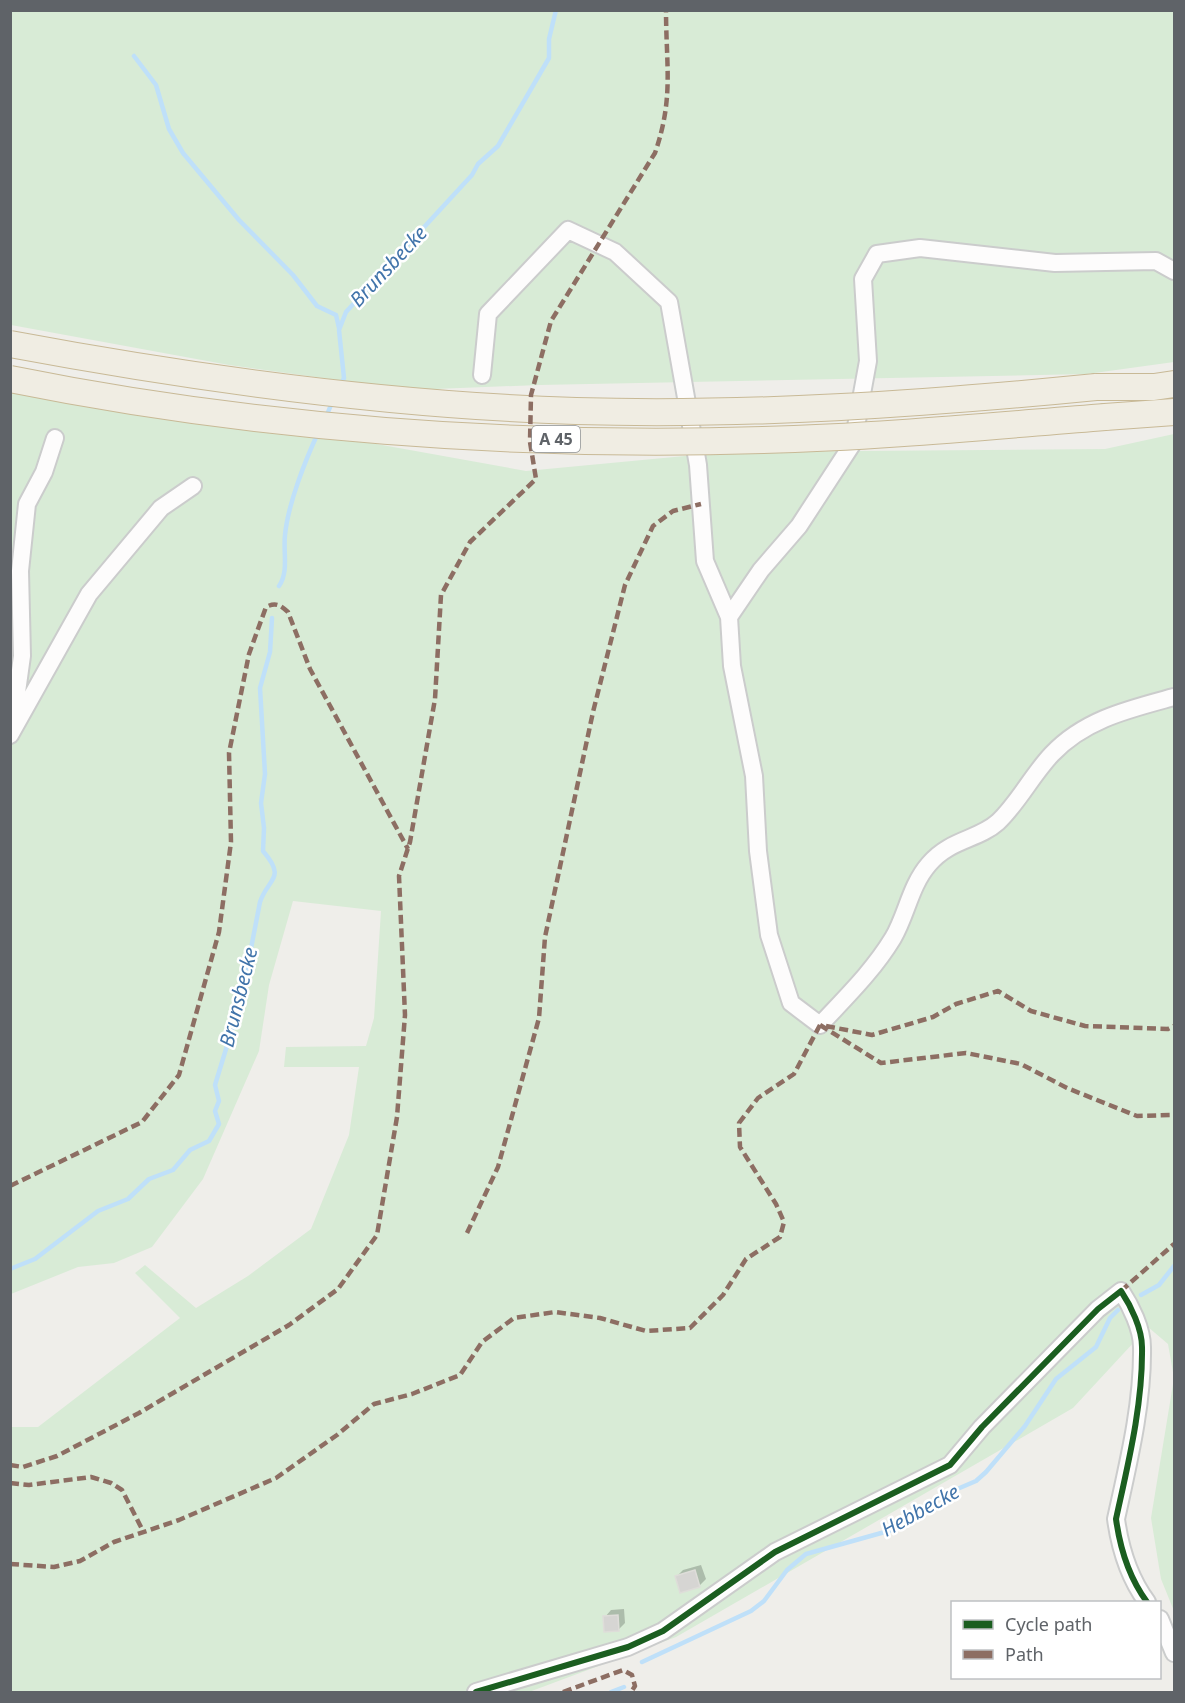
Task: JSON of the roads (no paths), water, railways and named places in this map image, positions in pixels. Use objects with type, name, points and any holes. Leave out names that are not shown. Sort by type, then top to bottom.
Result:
[{"type":"highway","name":"A 45","points":[[10,344],[136,368],[257,384],[438,404],[577,411],[739,411],[910,404],[1096,387],[1154,387],[1174,384]]},
{"type":"highway","name":"A 45","points":[[10,380],[129,401],[228,414],[437,434],[580,440],[762,440],[908,433],[1174,412]]},
{"type":"street","points":[[482,375],[488,314],[568,230],[615,252],[669,302],[698,465],[705,561],[729,617],[732,666],[754,776],[758,851],[769,935],[791,1003],[820,1025],[868,975],[894,936],[910,893],[927,866],[944,849],[997,823],[1052,754],[1077,733],[1112,714],[1174,698]]},
{"type":"street","points":[[729,617],[761,570],[798,526],[853,443],[868,361],[862,279],[877,254],[920,248],[1055,263],[1156,261],[1174,271]]},
{"type":"street","points":[[11,734],[22,656],[20,571],[27,504],[44,472],[55,438]]},
{"type":"street","points":[[11,734],[88,594],[161,508],[193,486]]},
{"type":"street","points":[[476,1692],[628,1647],[655,1635],[775,1552],[950,1465],[999,1410],[1098,1309],[1121,1291],[1130,1304],[1142,1344],[1137,1411],[1116,1520],[1119,1537],[1137,1588],[1146,1601]]},
{"type":"street","points":[[1161,1621],[1174,1653]]},
{"type":"waterway","name":"Brunsbecke","points":[[341,384],[344,378],[339,330],[346,312],[472,175],[478,164],[498,146],[549,58],[549,39],[556,10]]},
{"type":"waterway","points":[[134,56],[156,85],[169,129],[183,153],[239,220],[293,275],[317,306],[336,315],[339,328]]},
{"type":"waterway","name":"Brunsbecke","points":[[326,417],[333,400]]},
{"type":"waterway","name":"Brunsbecke","points":[[279,586],[284,575],[285,535],[293,496],[318,433]]},
{"type":"waterway","name":"Brunsbecke","points":[[10,1269],[35,1259],[98,1211],[128,1199],[149,1179],[173,1170],[190,1150],[209,1141],[219,1124],[215,1111],[219,1101],[215,1085],[241,1000],[260,902],[275,873],[274,867],[263,851],[264,828],[261,803],[265,774],[260,688],[270,652],[272,618]]},
{"type":"waterway","name":"Hebbecke","points":[[1141,1295],[1159,1285],[1174,1266]]},
{"type":"waterway","name":"Hebbecke","points":[[642,1662],[751,1611],[764,1601],[787,1570],[806,1554],[892,1530],[941,1496],[976,1481],[1025,1426],[1056,1379],[1096,1347],[1110,1318],[1118,1310]]},
{"type":"waterway","name":"Hebbecke","points":[[611,1692],[624,1687]]}]
